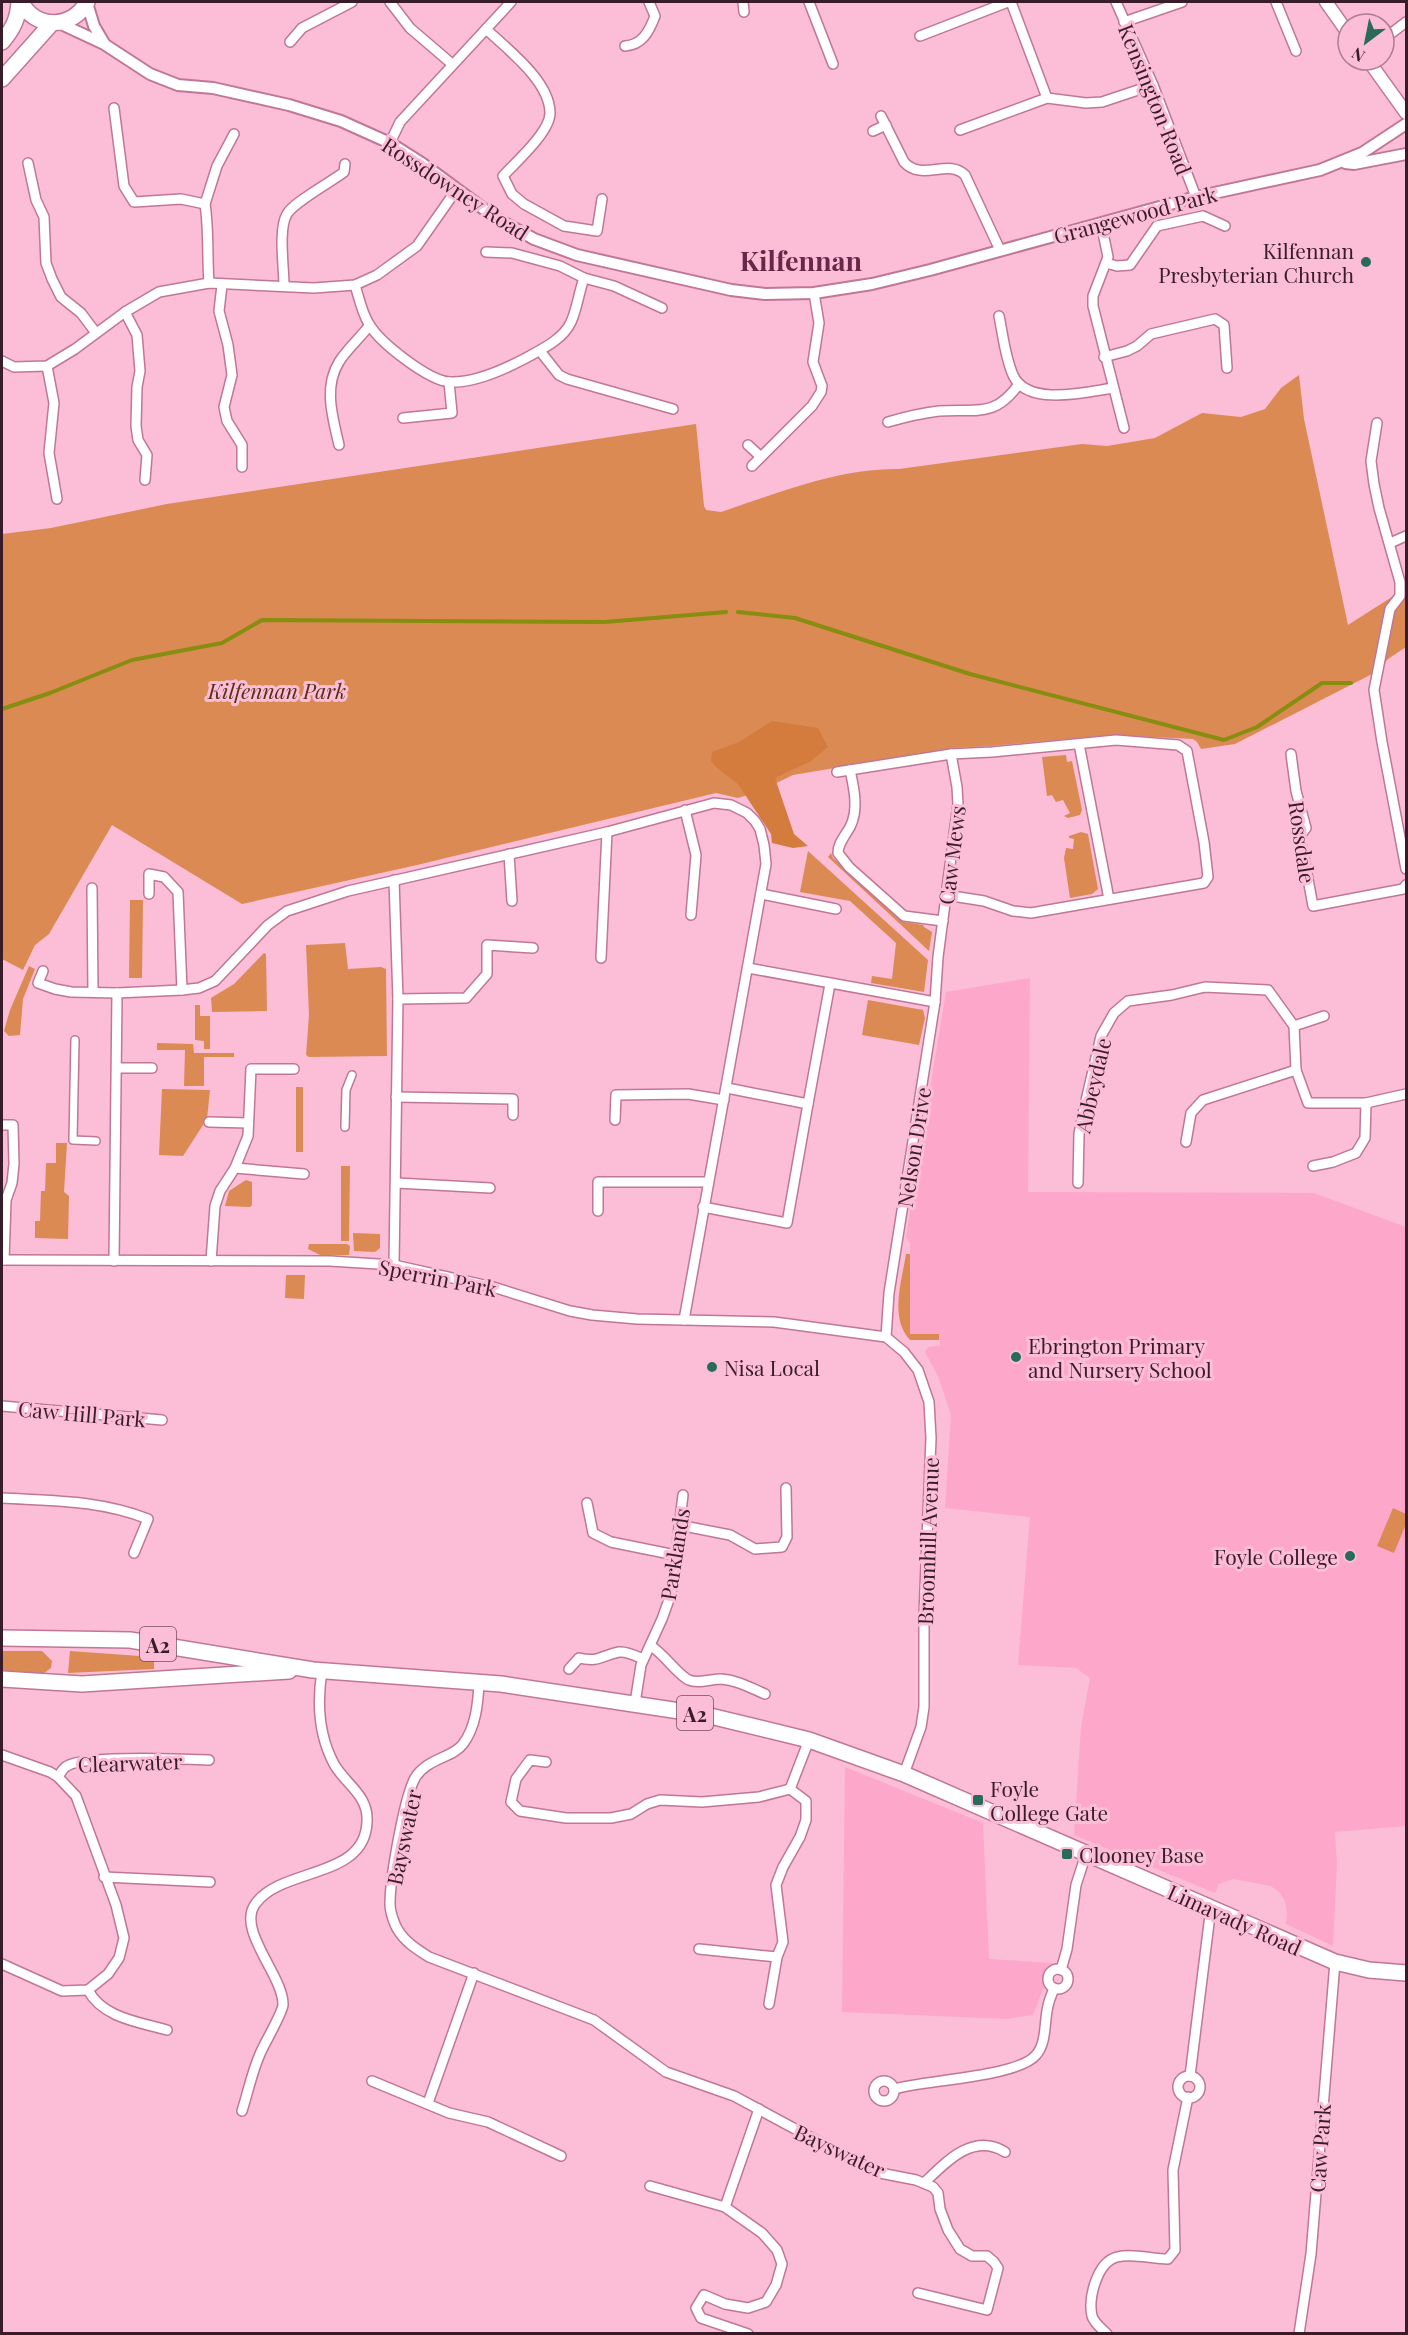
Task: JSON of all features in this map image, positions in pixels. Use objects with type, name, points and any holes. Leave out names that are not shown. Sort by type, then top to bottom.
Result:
[{"type":"highway","points":[[20,2],[32,15],[56,23]]},
{"type":"highway","points":[[2,42],[19,16],[20,2]]},
{"type":"highway","points":[[2,79],[56,23],[76,15],[87,2]]},
{"type":"highway","name":"A2","points":[[2,1638],[130,1640],[317,1670],[479,1683],[634,1703],[706,1715],[809,1740],[904,1774]]},
{"type":"highway","name":"A2","points":[[2,1679],[82,1684],[317,1670]]},
{"type":"highway","name":"Limavady Road","points":[[904,1774],[1335,1962],[1369,1970],[1407,1973]]},
{"type":"main road","points":[[1326,2],[1336,16]]},
{"type":"main road","points":[[1377,72],[1407,113]]},
{"type":"street","points":[[87,2],[94,26],[104,44]]},
{"type":"street","points":[[290,42],[302,28],[352,2]]},
{"type":"street","points":[[390,2],[410,28],[452,64]]},
{"type":"street","points":[[390,143],[400,122],[511,2]]},
{"type":"street","points":[[625,46],[642,40],[650,29],[655,16],[649,2]]},
{"type":"street","points":[[743,2],[744,12]]},
{"type":"street","points":[[809,2],[833,64]]},
{"type":"street","points":[[920,36],[1009,2],[1047,98]]},
{"type":"street","name":"Kensington Road","points":[[1116,2],[1153,85],[1196,197]]},
{"type":"street","points":[[1124,22],[1182,2]]},
{"type":"street","points":[[1276,2],[1296,51]]},
{"type":"street","name":"Rossdowney Road","points":[[56,23],[104,44],[150,74],[178,85],[213,88],[289,105],[341,121],[390,143],[511,227],[534,239],[577,255],[730,290],[765,294],[814,293],[856,287]]},
{"type":"street","points":[[486,29],[537,80],[546,94],[550,114],[540,136],[503,176],[512,194],[564,226],[597,231],[602,199]]},
{"type":"street","points":[[960,130],[1047,98],[1086,103],[1102,102],[1153,85]]},
{"type":"street","points":[[114,108],[124,186],[134,202],[181,199],[205,204]]},
{"type":"street","points":[[882,116],[904,162],[909,167],[924,172],[954,168],[965,175],[1000,250]]},
{"type":"street","name":"Grangewood Park","points":[[856,287],[930,270],[1196,197],[1341,163],[1362,153],[1407,124]]},
{"type":"street","points":[[873,131],[886,125]]},
{"type":"street","points":[[209,283],[207,258],[209,229],[205,204],[217,166],[234,134]]},
{"type":"street","points":[[1341,163],[1354,164],[1407,154]]},
{"type":"street","points":[[27,163],[36,200],[44,217],[46,263],[49,271],[61,297],[81,313],[96,333]]},
{"type":"street","points":[[284,285],[283,237],[286,215],[294,206],[344,172],[345,164]]},
{"type":"street","points":[[2,361],[14,368],[47,366],[125,312],[159,292],[209,283],[314,288],[355,285],[377,275],[417,246],[457,189]]},
{"type":"street","points":[[1106,263],[1117,266],[1130,265],[1157,226],[1203,216],[1225,226]]},
{"type":"street","points":[[1101,223],[1108,257],[1093,296],[1093,306],[1104,357],[1124,428]]},
{"type":"street","points":[[486,252],[522,256],[560,266],[584,278],[614,286],[662,308]]},
{"type":"street","points":[[355,285],[369,326],[402,358],[435,378],[449,382],[471,380],[508,367],[540,351],[561,336],[571,323],[584,278]]},
{"type":"street","points":[[222,285],[219,311],[228,345],[231,375],[224,407],[227,421],[242,445],[242,467]]},
{"type":"street","points":[[752,466],[812,406],[821,392],[822,386],[813,362],[819,323],[814,293]]},
{"type":"street","points":[[125,312],[137,335],[140,370],[136,426],[138,440],[147,455],[145,480]]},
{"type":"street","points":[[999,316],[1013,376],[1019,384],[1048,395],[1058,396],[1113,388]]},
{"type":"street","points":[[1104,357],[1127,351],[1151,334],[1215,319],[1224,325],[1227,368]]},
{"type":"street","points":[[339,445],[330,407],[333,376],[339,361],[369,326]]},
{"type":"street","points":[[540,351],[559,375],[567,379],[673,409]]},
{"type":"street","points":[[47,366],[54,403],[49,453],[57,499]]},
{"type":"street","points":[[403,418],[452,413],[449,382]]},
{"type":"street","points":[[888,422],[916,414],[990,409],[1009,398],[1019,384]]},
{"type":"street","points":[[1377,423],[1371,461],[1378,508],[1400,582],[1400,597],[1390,609],[1374,690],[1407,869]]},
{"type":"street","points":[[748,446],[761,457]]},
{"type":"street","points":[[1390,543],[1407,536]]},
{"type":"street","points":[[837,772],[951,754],[1116,740],[1178,745],[1187,751],[1204,842],[1208,872],[1206,881],[1197,885],[1031,913],[1013,911],[984,901],[946,895]]},
{"type":"street","points":[[1078,744],[1109,899]]},
{"type":"street","name":"Caw Mews","points":[[938,957],[958,804],[951,754]]},
{"type":"street","name":"Rossdale","points":[[1291,754],[1296,790],[1306,828],[1300,836],[1313,906],[1403,889],[1407,885]]},
{"type":"street","points":[[850,770],[855,810],[851,825],[838,847],[838,853],[849,867],[904,916],[943,921]]},
{"type":"street","points":[[43,971],[38,983],[63,990],[117,993],[199,988],[215,981],[268,925],[287,911],[348,891],[607,832],[714,803],[731,805],[747,813],[760,830],[766,864],[684,1320]]},
{"type":"street","points":[[685,810],[696,855],[691,915]]},
{"type":"street","points":[[602,958],[607,832]]},
{"type":"street","points":[[509,854],[512,901]]},
{"type":"street","points":[[149,894],[149,874],[164,877],[178,892],[182,990]]},
{"type":"street","points":[[394,880],[398,999],[394,1265]]},
{"type":"street","points":[[93,888],[93,992]]},
{"type":"street","points":[[761,894],[836,909]]},
{"type":"street","points":[[398,999],[466,998],[487,974],[487,945],[533,948]]},
{"type":"street","name":"Nelson Drive","points":[[886,1337],[890,1293],[935,1002],[938,957]]},
{"type":"street","points":[[748,969],[935,1002]]},
{"type":"street","points":[[703,1207],[787,1223],[830,984]]},
{"type":"street","name":"Abbeydale","points":[[1078,1183],[1079,1134],[1101,1036],[1114,1012],[1128,1001],[1172,995],[1205,987],[1268,990],[1294,1026]]},
{"type":"street","points":[[114,1261],[117,993]]},
{"type":"street","points":[[1324,1016],[1294,1026],[1296,1070],[1308,1102],[1366,1103],[1407,1094]]},
{"type":"street","points":[[75,1040],[73,1140],[96,1142]]},
{"type":"street","points":[[117,1068],[152,1068]]},
{"type":"street","points":[[211,1261],[215,1206],[220,1191],[235,1168],[248,1136],[251,1069],[294,1069]]},
{"type":"street","points":[[1186,1142],[1191,1113],[1203,1100],[1296,1070]]},
{"type":"street","points":[[345,1127],[346,1090],[352,1075]]},
{"type":"street","points":[[727,1088],[808,1104]]},
{"type":"street","points":[[615,1120],[616,1095],[688,1094],[724,1100]]},
{"type":"street","points":[[396,1097],[513,1099],[513,1115]]},
{"type":"street","points":[[1313,1166],[1333,1162],[1356,1153],[1365,1138],[1366,1103]]},
{"type":"street","points":[[209,1122],[248,1123]]},
{"type":"street","points":[[2,1125],[13,1125],[14,1164],[12,1183],[6,1200],[3,1260]]},
{"type":"street","points":[[235,1168],[304,1174]]},
{"type":"street","points":[[598,1211],[598,1182],[708,1182]]},
{"type":"street","points":[[397,1183],[490,1188]]},
{"type":"street","name":"Sperrin Park","points":[[3,1260],[330,1261],[394,1265],[493,1287],[570,1311],[626,1318],[774,1323],[886,1337]]},
{"type":"street","name":"Broomhill Avenue","points":[[886,1337],[900,1347],[918,1370],[929,1402],[931,1438],[924,1615],[924,1707],[921,1727],[904,1774]]},
{"type":"street","name":"Caw Hill Park","points":[[2,1406],[162,1420]]},
{"type":"street","points":[[679,1525],[730,1535],[755,1549],[782,1547],[787,1537],[786,1488]]},
{"type":"street","name":"Parklands","points":[[634,1703],[643,1659],[651,1646],[671,1594],[683,1495]]},
{"type":"street","points":[[2,1498],[96,1503],[141,1516],[148,1520],[134,1553]]},
{"type":"street","points":[[587,1503],[593,1533],[611,1542],[675,1555]]},
{"type":"street","points":[[651,1646],[661,1652],[687,1679],[695,1682],[720,1679],[734,1681],[765,1695]]},
{"type":"street","points":[[569,1669],[579,1658],[590,1661],[600,1660],[619,1652],[643,1659]]},
{"type":"street","points":[[242,2111],[258,2057],[283,2006],[278,1985],[250,1923],[254,1904],[269,1891],[351,1857],[364,1838],[368,1822],[366,1808],[355,1788],[335,1766],[324,1742],[317,1670]]},
{"type":"street","name":"Bayswater","points":[[479,1683],[476,1713],[463,1746],[421,1769],[414,1780],[395,1862],[390,1907],[397,1930],[411,1946],[429,1957],[594,2020],[666,2072],[734,2096],[817,2143],[875,2172],[924,2183]]},
{"type":"street","points":[[790,1789],[809,1740]]},
{"type":"street","name":"Clearwater","points":[[2,1755],[58,1777],[76,1796],[116,1905],[124,1938],[119,1958],[108,1974],[88,1990]]},
{"type":"street","name":"Clearwater","points":[[58,1777],[67,1765],[78,1762],[144,1758],[208,1760]]},
{"type":"street","points":[[546,1762],[530,1760],[516,1779],[511,1802],[520,1811],[566,1818],[611,1818],[631,1814],[646,1804],[660,1800],[702,1802],[759,1797],[790,1789]]},
{"type":"street","points":[[769,2004],[777,1957],[783,1942],[776,1885],[806,1820],[806,1801],[790,1789]]},
{"type":"street","points":[[1061,1970],[1067,1949],[1076,1885],[1086,1854]]},
{"type":"street","points":[[104,1877],[210,1882]]},
{"type":"street","points":[[1190,2076],[1211,1907]]},
{"type":"street","points":[[699,1949],[777,1957]]},
{"type":"street","name":"Caw Park","points":[[1299,2334],[1311,2253],[1335,1962]]},
{"type":"street","points":[[2,1964],[62,1991],[88,1990],[93,2000],[114,2013],[167,2030]]},
{"type":"street","points":[[1055,1970],[1061,1970],[1066,1974],[1067,1983],[1060,1989],[1054,1988],[1049,1984],[1048,1977],[1055,1970]]},
{"type":"street","points":[[428,2103],[474,1973]]},
{"type":"street","points":[[894,2089],[968,2077],[1027,2063],[1038,2054],[1054,1988]]},
{"type":"street","points":[[1190,2076],[1197,2079],[1200,2086],[1198,2093],[1188,2097],[1182,2095],[1178,2085],[1181,2079],[1190,2076]]},
{"type":"street","points":[[372,2081],[449,2112],[488,2122],[561,2156]]},
{"type":"street","points":[[1107,2334],[1092,2319],[1092,2309],[1096,2282],[1109,2259],[1132,2256],[1168,2259],[1175,2250],[1173,2170],[1188,2097]]},
{"type":"street","points":[[725,2207],[759,2109]]},
{"type":"street","points":[[918,2294],[987,2310],[998,2268],[987,2256],[972,2256],[960,2249],[948,2230],[940,2209],[938,2193],[924,2183],[944,2163],[973,2145],[996,2146],[1005,2152]]},
{"type":"street","points":[[650,2186],[725,2207],[762,2233],[777,2250],[782,2264],[776,2285],[766,2302],[748,2308],[725,2304],[704,2295],[696,2308],[701,2318],[748,2334]]},
{"type":"shaded area","points":[[772,721],[818,728],[828,747],[811,761],[775,778],[794,834],[808,846],[793,848],[772,843],[771,834],[738,784],[711,761],[712,752],[739,742]]},
{"type":"shaded area","points":[[1030,978],[1028,1192],[1314,1193],[1406,1227],[1406,1826],[1335,1832],[1337,1864],[1333,1946],[1286,1924],[1285,1901],[1271,1886],[1233,1879],[1219,1884],[1215,1893],[1074,1835],[1081,1727],[1090,1678],[1076,1668],[1018,1665],[1030,1517],[945,1508],[951,1415],[938,1376],[925,1352],[928,1347],[940,1346],[939,1334],[910,1334],[910,1242],[906,1238],[913,1191],[946,992]]},
{"type":"shaded area","points":[[845,1767],[983,1823],[989,1959],[1053,1963],[1033,2015],[1007,2019],[842,2012]]},
{"type":"green space","name":"Kilfennan Park","points":[[1299,375],[1304,419],[1348,625],[1406,588],[1406,647],[1388,659],[1376,672],[1235,744],[1201,749],[1193,739],[1112,735],[954,748],[793,775],[760,791],[738,798],[716,793],[417,865],[242,904],[112,825],[49,934],[35,945],[23,970],[2,959],[2,534],[51,528],[167,504],[696,424],[704,506],[706,510],[721,512],[809,483],[854,473],[1082,444],[1107,446],[1155,438],[1202,413],[1241,417],[1265,409],[1281,388]]},
{"type":"green space","points":[[1066,755],[1067,762],[1072,761],[1082,810],[1080,815],[1068,818],[1064,816],[1070,813],[1063,800],[1056,802],[1052,795],[1047,796],[1042,757]]},
{"type":"green space","points":[[1081,832],[1088,834],[1098,889],[1092,894],[1070,898],[1064,858],[1066,848],[1073,849],[1074,839],[1069,836]]},
{"type":"green space","points":[[808,851],[928,960],[924,992],[871,983],[872,976],[892,979],[896,943],[850,901],[800,892]]},
{"type":"green space","points":[[831,853],[833,858],[899,919],[923,925],[932,932],[929,951],[828,857]]},
{"type":"green space","points":[[130,900],[143,900],[142,978],[129,978]]},
{"type":"green space","points":[[345,943],[348,969],[381,967],[386,969],[387,1056],[309,1057],[306,1055],[309,1015],[306,945]]},
{"type":"green space","points":[[264,953],[266,954],[267,1011],[212,1012],[211,998],[234,984]]},
{"type":"green space","points":[[29,966],[35,969],[23,999],[20,1035],[9,1036],[4,1031],[10,1010]]},
{"type":"green space","points":[[868,1000],[923,1010],[925,1018],[919,1045],[862,1035]]},
{"type":"green space","points":[[195,1005],[200,1005],[200,1016],[210,1016],[210,1049],[204,1049],[204,1041],[195,1040]]},
{"type":"green space","points":[[157,1043],[193,1044],[194,1053],[234,1053],[234,1057],[204,1057],[204,1086],[184,1086],[185,1050],[157,1050]]},
{"type":"green space","points":[[296,1087],[303,1087],[303,1152],[296,1152]]},
{"type":"green space","points":[[162,1089],[210,1090],[207,1119],[183,1156],[159,1155]]},
{"type":"green space","points":[[56,1143],[67,1143],[64,1192],[69,1196],[68,1239],[35,1238],[35,1221],[40,1221],[41,1191],[45,1191],[46,1163],[56,1163]]},
{"type":"green space","points":[[341,1166],[350,1166],[349,1241],[341,1241]]},
{"type":"green space","points":[[246,1180],[252,1182],[252,1205],[250,1207],[225,1206],[229,1191]]},
{"type":"green space","points":[[353,1233],[380,1234],[380,1248],[375,1252],[354,1251]]},
{"type":"green space","points":[[309,1244],[347,1244],[350,1246],[349,1255],[320,1255],[308,1249]]},
{"type":"green space","points":[[906,1254],[910,1254],[910,1334],[939,1334],[939,1340],[910,1340],[900,1321],[899,1298]]},
{"type":"green space","points":[[286,1275],[305,1275],[304,1299],[285,1298]]},
{"type":"green space","points":[[1393,1508],[1406,1514],[1406,1524],[1394,1553],[1377,1546]]},
{"type":"green space","points":[[2,1651],[42,1651],[52,1661],[51,1668],[44,1673],[2,1672]]},
{"type":"green space","points":[[70,1651],[154,1657],[154,1669],[68,1673]]},
{"type":"waterway","points":[[2,709],[50,693],[132,660],[222,643],[262,620],[605,622],[726,612]]},
{"type":"waterway","points":[[738,612],[795,618],[970,674],[1224,740],[1257,727],[1322,683],[1351,683]]},
{"type":"place","name":"Kilfennan Presbyterian Church","points":[[1366,262]]},
{"type":"place","name":"Ebrington Primary and Nursery School","points":[[1016,1357]]},
{"type":"place","name":"Nisa Local","points":[[712,1367]]},
{"type":"place","name":"Foyle College","points":[[1350,1556]]},
{"type":"place","name":"Foyle College Gate","points":[[978,1800]]},
{"type":"place","name":"Clooney Base","points":[[1067,1854]]},
{"type":"district","name":"Kilfennan","points":[[801,260]]}]
